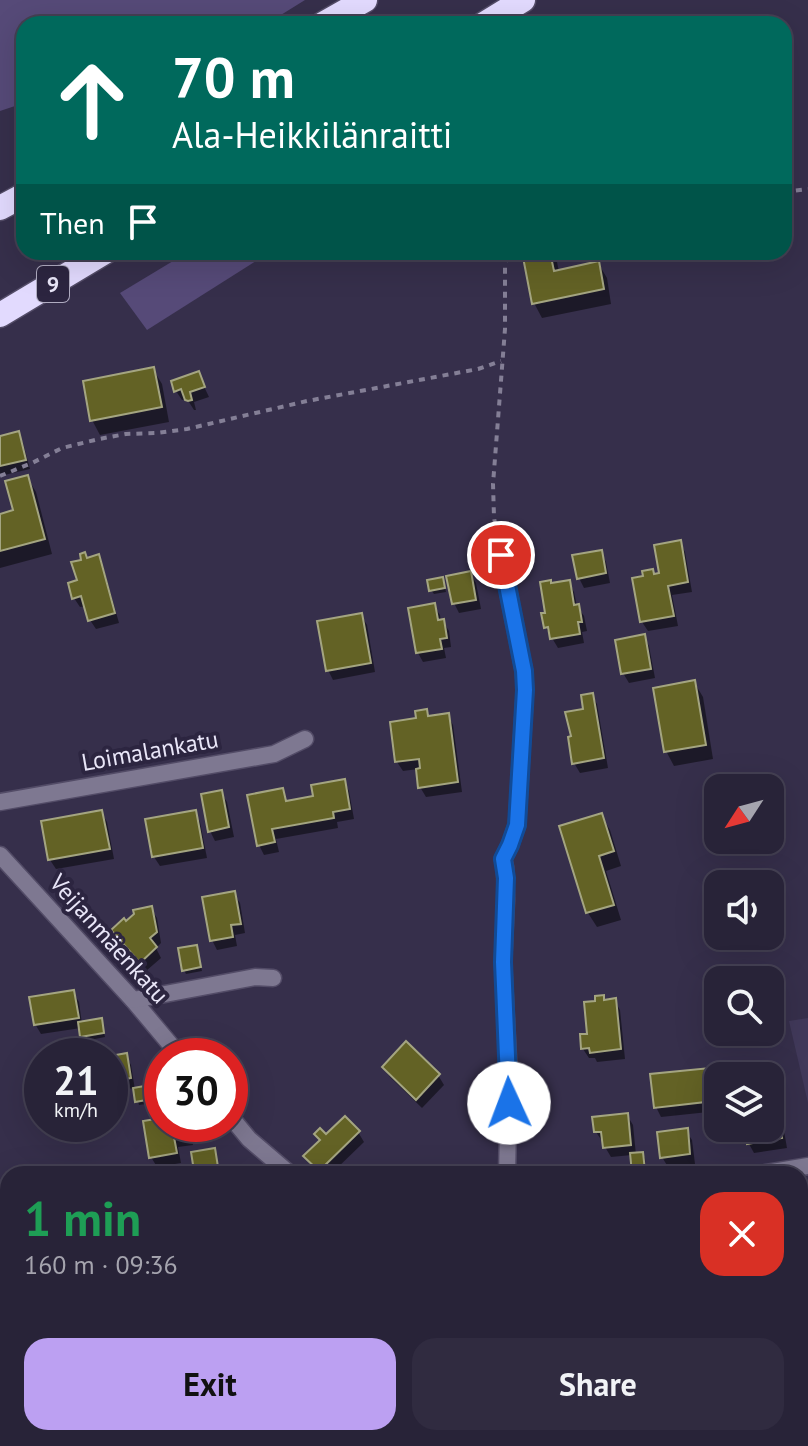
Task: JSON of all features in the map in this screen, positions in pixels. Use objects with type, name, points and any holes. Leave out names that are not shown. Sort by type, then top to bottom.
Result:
[{"type":"highway","points":[[337,16],[365,0]]},
{"type":"highway","points":[[497,16],[523,0]]},
{"type":"highway","name":"9","points":[[0,315],[92,260]]},
{"type":"street","points":[[501,555],[525,690],[517,825],[503,859],[506,900],[503,962],[509,1079],[507,1166]]},
{"type":"street","name":"Loimalankatu","points":[[0,802],[274,754],[305,739]]},
{"type":"street","name":"Veijanmäenkatu","points":[[0,855],[165,1038]]},
{"type":"street","points":[[133,1000],[255,977],[273,978]]},
{"type":"street","points":[[248,1138],[281,1166]]},
{"type":"path","points":[[501,555],[494,517],[493,484],[505,329],[506,260]]},
{"type":"path","points":[[0,476],[62,448],[99,439],[187,429],[307,401],[478,369],[501,361]]},
{"type":"shaded area","points":[[0,0],[305,0],[279,16],[16,16],[16,106],[0,111]]},
{"type":"shaded area","points":[[175,260],[257,260],[147,330],[120,293]]},
{"type":"shaded area","points":[[808,1018],[808,1103],[789,1021]]},
{"type":"building","points":[[524,260],[552,260],[554,271],[599,261],[604,289],[532,304]]},
{"type":"building","points":[[154,367],[162,407],[90,421],[83,381]]},
{"type":"building","points":[[199,371],[205,387],[190,392],[192,400],[185,400],[181,389],[174,392],[171,381]]},
{"type":"building","points":[[19,431],[26,460],[0,466],[0,436]]},
{"type":"building","points":[[28,475],[45,539],[0,551],[0,514],[13,510],[5,481]]},
{"type":"building","points":[[681,540],[688,582],[668,586],[674,616],[640,622],[632,578],[643,576],[642,571],[653,569],[654,574],[659,573],[654,545]]},
{"type":"building","points":[[602,550],[606,573],[577,579],[572,555]]},
{"type":"building","points":[[85,552],[87,558],[99,554],[115,613],[88,621],[81,596],[72,599],[68,583],[77,580],[71,562],[81,560],[80,554]]},
{"type":"building","points":[[471,571],[476,600],[452,604],[446,576]]},
{"type":"building","points":[[443,577],[445,588],[429,591],[427,580]]},
{"type":"building","points":[[551,580],[551,583],[570,580],[574,605],[579,604],[580,634],[550,639],[548,627],[544,628],[540,582]]},
{"type":"building","points":[[435,603],[438,620],[444,619],[447,638],[440,639],[442,649],[416,653],[408,608]]},
{"type":"building","points":[[362,613],[371,663],[326,671],[317,621]]},
{"type":"building","points":[[645,634],[651,669],[621,674],[615,640]]},
{"type":"building","points":[[695,680],[706,745],[664,752],[653,688]]},
{"type":"building","points":[[593,693],[604,758],[572,764],[568,737],[571,736],[565,712],[583,709],[581,695]]},
{"type":"building","points":[[427,709],[428,716],[449,713],[458,782],[418,788],[416,769],[420,768],[419,759],[395,762],[390,722],[416,718],[415,711]]},
{"type":"building","points":[[345,779],[350,809],[333,812],[334,818],[272,829],[275,842],[257,846],[247,795],[283,788],[286,801],[313,796],[311,785]]},
{"type":"building","points":[[222,790],[229,827],[208,832],[201,794]]},
{"type":"building","points":[[102,810],[110,849],[48,860],[41,821]]},
{"type":"building","points":[[196,810],[203,848],[152,857],[145,819]]},
{"type":"building","points":[[602,813],[614,851],[599,856],[614,905],[586,913],[559,826]]},
{"type":"building","points":[[235,891],[241,924],[231,925],[233,937],[210,941],[202,897]]},
{"type":"building","points":[[152,906],[157,932],[150,938],[157,947],[140,963],[111,930],[124,918],[126,921],[134,914],[133,910]]},
{"type":"building","points":[[197,945],[201,967],[182,971],[178,948]]},
{"type":"building","points":[[74,990],[79,1018],[34,1025],[29,997]]},
{"type":"building","points":[[604,995],[604,1000],[616,998],[621,1049],[590,1053],[589,1048],[581,1049],[580,1034],[587,1034],[584,1002],[595,1001],[595,996]]},
{"type":"building","points":[[102,1018],[104,1033],[80,1037],[78,1022]]},
{"type":"building","points":[[406,1041],[440,1074],[416,1100],[382,1067]]},
{"type":"building","points":[[704,1069],[704,1102],[654,1108],[650,1074]]},
{"type":"building","points":[[144,1086],[144,1100],[135,1102],[133,1088]]},
{"type":"building","points":[[628,1113],[631,1145],[603,1148],[601,1132],[594,1132],[592,1117]]},
{"type":"building","points":[[345,1116],[360,1131],[324,1166],[314,1166],[303,1156],[320,1140],[314,1134],[320,1128],[326,1134]]},
{"type":"building","points":[[688,1128],[690,1154],[660,1158],[657,1132]]},
{"type":"building","points":[[146,1142],[175,1142],[177,1153],[149,1158]]},
{"type":"building","points":[[215,1148],[218,1166],[193,1166],[191,1152]]},
{"type":"building","points":[[643,1152],[644,1166],[631,1166],[630,1153]]},
{"type":"route","points":[[501,555],[525,690],[517,825],[503,859],[506,900],[503,962],[509,1103]]}]
